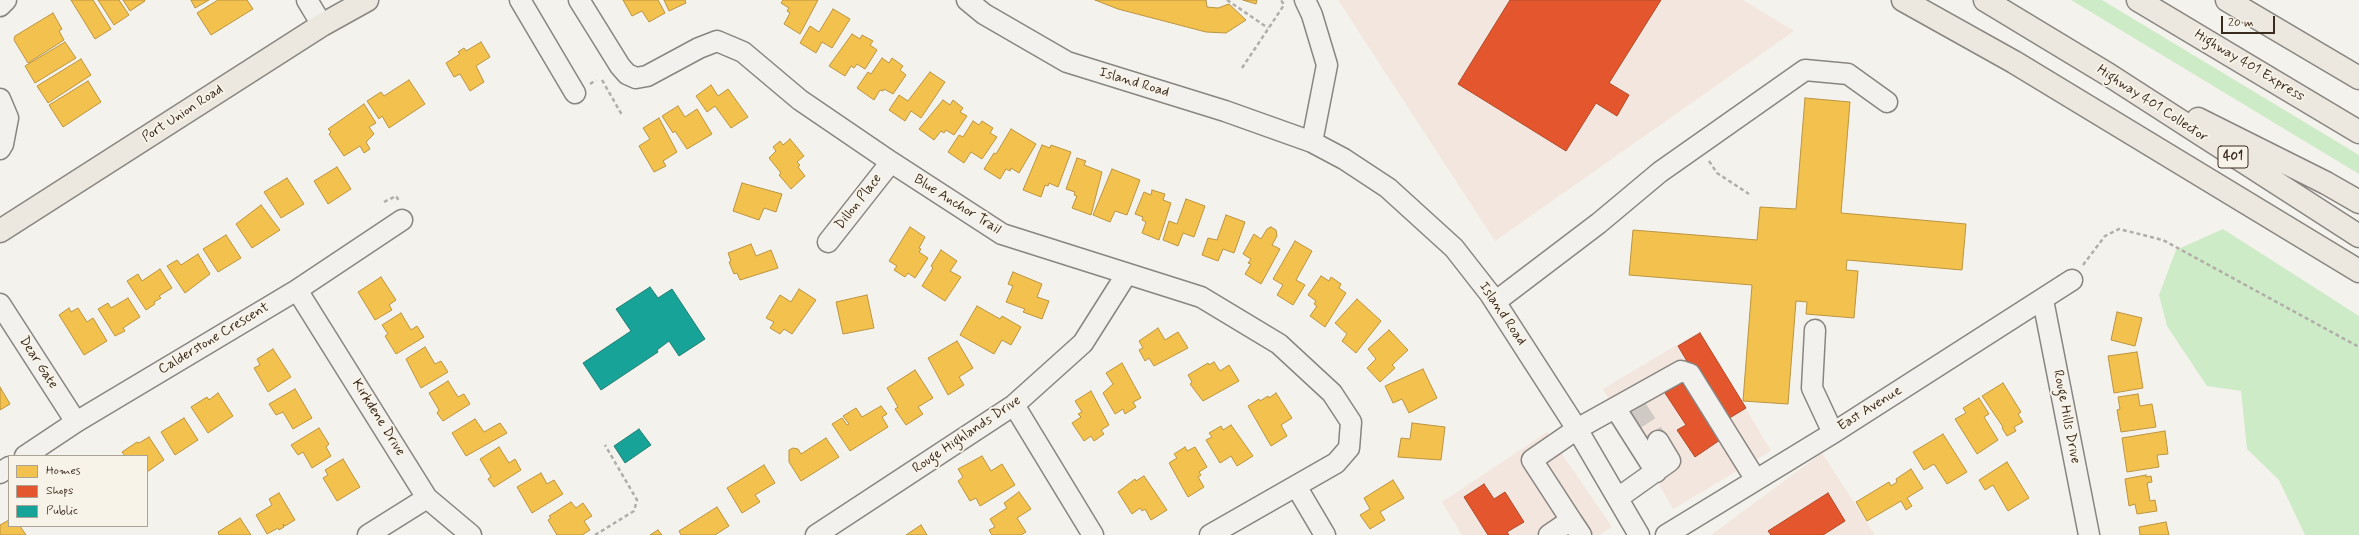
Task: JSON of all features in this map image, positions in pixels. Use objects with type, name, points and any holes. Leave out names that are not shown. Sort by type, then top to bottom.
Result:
[{"type":"main road","name":"Port Union Road","points":[[0,231],[322,25],[366,0]]},
{"type":"main road","points":[[1903,0],[2014,62],[2359,271]]},
{"type":"main road","name":"Highway 401 Collector","points":[[1985,0],[2109,75],[2359,236]]},
{"type":"main road","name":"Highway 401 Express","points":[[2138,0],[2359,132]]},
{"type":"main road","points":[[2227,0],[2359,78]]},
{"type":"main road","points":[[2109,75],[2326,183],[2359,202]]},
{"type":"street","points":[[0,6],[6,0]]},
{"type":"street","points":[[307,0],[322,25]]},
{"type":"street","points":[[520,0],[575,93]]},
{"type":"street","name":"Blue Anchor Trail","points":[[578,0],[620,66],[627,74],[636,78],[647,76],[699,48],[717,41],[743,52],[800,100],[890,162],[1002,234],[1126,275],[1201,297],[1279,344],[1332,393],[1351,422],[1349,448],[1336,463],[1210,535]]},
{"type":"street","name":"Island Road","points":[[967,0],[984,14],[1067,62],[1225,111],[1312,142],[1344,159],[1388,188],[1454,248],[1495,302],[1577,429],[1639,535]]},
{"type":"street","points":[[1305,0],[1312,15],[1327,65],[1312,142]]},
{"type":"street","points":[[1495,302],[1599,223],[1660,172],[1805,70],[1848,74],[1887,102]]},
{"type":"street","points":[[0,99],[8,118],[3,144],[0,148]]},
{"type":"street","name":"Dillon Place","points":[[828,242],[890,162]]},
{"type":"street","name":"Calderstone Crescent","points":[[26,455],[76,422],[297,290],[402,220]]},
{"type":"street","name":"Rouge Highlands Drive","points":[[817,535],[1014,405],[1083,343],[1126,275]]},
{"type":"street","name":"East Avenue","points":[[1666,535],[1832,433],[2072,280]]},
{"type":"street","name":"Kirkdene Drive","points":[[297,290],[427,498],[471,535]]},
{"type":"street","name":"Rouge Hills Drive","points":[[2042,300],[2089,535]]},
{"type":"street","name":"Dear Gate","points":[[0,304],[76,422]]},
{"type":"street","points":[[1815,330],[1812,388],[1832,433]]},
{"type":"street","points":[[1549,535],[1576,528],[1532,460],[1577,429],[1634,402],[1681,371],[1690,374],[1756,480]]},
{"type":"street","points":[[1634,402],[1663,467]]},
{"type":"street","points":[[1014,405],[1093,535]]},
{"type":"street","points":[[1662,438],[1663,467]]},
{"type":"street","points":[[1618,498],[1663,467]]},
{"type":"street","points":[[1296,486],[1325,535]]},
{"type":"street","points":[[368,535],[427,498]]},
{"type":"path","points":[[1227,0],[1268,28]]},
{"type":"path","points":[[1242,68],[1284,5],[1280,0]]},
{"type":"path","points":[[602,80],[622,115]]},
{"type":"path","points":[[1699,145],[1717,173],[1749,194]]},
{"type":"path","points":[[2072,280],[2105,236],[2119,229],[2163,240],[2359,347]]},
{"type":"path","points":[[595,535],[634,511],[637,500],[605,444]]},
{"type":"shaded area","points":[[1338,0],[1743,0],[1794,31],[1495,241]]},
{"type":"shaded area","points":[[1700,331],[1771,451],[1673,509],[1603,389]]},
{"type":"shaded area","points":[[1547,432],[1612,527],[1600,535],[1462,535],[1442,502]]},
{"type":"shaded area","points":[[1822,453],[1875,535],[1711,535]]},
{"type":"green space","points":[[2071,0],[2102,0],[2359,155],[2359,174]]},
{"type":"green space","points":[[2223,229],[2359,316],[2359,535],[2305,535],[2279,480],[2247,449],[2241,391],[2207,386],[2167,326],[2159,295],[2176,250]]},
{"type":"building: Homes","points":[[71,0],[93,0],[111,29],[95,39]]},
{"type":"building: Homes","points":[[98,0],[119,0],[129,15],[114,25]]},
{"type":"building: Homes","points":[[123,0],[144,0],[145,1],[130,11]]},
{"type":"building: Homes","points":[[191,0],[209,0],[195,8]]},
{"type":"building: Homes","points":[[218,0],[247,0],[253,9],[211,35],[197,13]]},
{"type":"building: Homes","points":[[623,0],[658,0],[665,13],[649,22],[642,11],[632,16]]},
{"type":"building: Homes","points":[[664,0],[685,0],[686,3],[669,11]]},
{"type":"building: Homes","points":[[783,0],[818,0],[800,34],[784,24],[790,13],[787,11],[789,8],[781,3]]},
{"type":"building: Homes","points":[[1095,0],[1206,0],[1207,7],[1218,8],[1229,4],[1246,20],[1226,33],[1206,32],[1118,9]]},
{"type":"building: Homes","points":[[1243,0],[1257,0],[1256,4]]},
{"type":"building: Homes","points":[[833,9],[850,19],[832,48],[822,42],[816,53],[800,43],[810,26],[819,32]]},
{"type":"building: Homes","points":[[53,13],[62,29],[59,31],[64,40],[28,63],[14,40],[15,36]]},
{"type":"building: Homes","points":[[852,34],[860,39],[862,35],[873,41],[870,45],[877,50],[865,69],[857,64],[854,68],[851,66],[845,76],[829,66]]},
{"type":"building: Homes","points":[[65,42],[76,58],[35,83],[25,66]]},
{"type":"building: Homes","points":[[481,42],[490,57],[476,66],[484,82],[470,91],[460,74],[454,77],[446,63],[460,54],[458,52],[464,48],[466,51]]},
{"type":"building: Homes","points":[[882,58],[889,63],[892,58],[903,66],[900,70],[906,75],[893,94],[884,89],[883,91],[880,90],[874,100],[857,88],[868,72],[871,74]]},
{"type":"building: Homes","points":[[81,59],[91,75],[48,103],[37,86]]},
{"type":"building: Homes","points":[[930,72],[945,82],[921,118],[911,111],[905,121],[889,110],[899,95],[908,101]]},
{"type":"building: Homes","points":[[409,80],[425,104],[389,128],[382,116],[379,119],[367,101],[381,92],[384,96]]},
{"type":"building: Homes","points":[[88,81],[101,102],[63,127],[49,105]]},
{"type":"building: Homes","points":[[711,85],[718,96],[728,89],[748,117],[731,128],[715,106],[707,112],[696,96]]},
{"type":"building: Homes","points":[[1805,98],[1850,102],[1841,213],[1966,224],[1962,270],[1847,260],[1846,270],[1858,271],[1854,318],[1806,314],[1807,302],[1796,301],[1788,404],[1743,401],[1752,285],[1629,275],[1633,230],[1757,240],[1760,207],[1796,209]]},
{"type":"building: Homes","points":[[943,100],[950,105],[953,100],[963,108],[960,112],[967,116],[954,135],[946,130],[944,133],[941,131],[934,140],[919,129]]},
{"type":"building: Homes","points":[[364,104],[376,123],[369,127],[374,134],[366,142],[370,149],[364,153],[360,146],[344,156],[329,134],[331,132],[328,129]]},
{"type":"building: Homes","points":[[678,106],[685,117],[697,109],[712,134],[687,149],[675,131],[673,133],[662,116]]},
{"type":"building: Homes","points":[[659,118],[677,152],[663,161],[666,166],[654,172],[639,146],[650,139],[643,128]]},
{"type":"building: Homes","points":[[973,121],[979,125],[982,121],[993,128],[990,133],[997,137],[982,159],[971,152],[964,163],[948,152],[959,135],[963,137]]},
{"type":"building: Homes","points":[[1011,129],[1036,144],[1019,173],[1011,168],[1010,171],[1006,169],[1000,179],[984,169],[994,153],[996,154]]},
{"type":"building: Homes","points":[[790,139],[804,156],[797,162],[800,165],[798,167],[805,176],[791,189],[779,175],[781,173],[769,158],[776,151],[773,147],[780,141],[783,145]]},
{"type":"building: Homes","points":[[1042,145],[1050,148],[1051,145],[1071,152],[1058,187],[1049,183],[1048,186],[1045,185],[1041,197],[1023,190]]},
{"type":"building: Homes","points":[[1077,158],[1086,161],[1084,165],[1102,172],[1091,215],[1072,208],[1077,196],[1074,195],[1075,192],[1066,189]]},
{"type":"building: Homes","points":[[337,167],[351,189],[328,204],[314,181]]},
{"type":"building: Homes","points":[[1112,169],[1140,180],[1127,215],[1115,211],[1110,222],[1093,215]]},
{"type":"building: Homes","points":[[287,178],[304,204],[281,218],[264,192]]},
{"type":"building: Homes","points":[[742,183],[782,194],[776,212],[764,208],[759,220],[733,211]]},
{"type":"building: Homes","points":[[1152,190],[1165,194],[1163,200],[1171,203],[1159,240],[1142,233],[1146,222],[1142,220],[1143,217],[1135,214],[1144,192],[1151,195]]},
{"type":"building: Homes","points":[[1186,199],[1205,206],[1194,237],[1183,233],[1178,246],[1163,240],[1169,221],[1177,224]]},
{"type":"building: Homes","points":[[261,205],[280,230],[252,248],[236,224]]},
{"type":"building: Homes","points":[[1226,215],[1245,222],[1234,253],[1223,249],[1218,261],[1202,255],[1208,238],[1217,240]]},
{"type":"building: Homes","points":[[910,227],[925,237],[919,248],[921,249],[919,252],[928,258],[915,278],[908,273],[905,277],[894,270],[897,266],[889,261]]},
{"type":"building: Homes","points":[[1271,227],[1276,230],[1277,236],[1272,245],[1280,249],[1261,284],[1245,274],[1251,264],[1248,263],[1251,259],[1243,254],[1254,234],[1261,239],[1267,229]]},
{"type":"building: Homes","points":[[226,235],[241,258],[218,272],[203,249]]},
{"type":"building: Homes","points":[[1295,241],[1312,251],[1296,280],[1305,285],[1293,305],[1277,295],[1283,285],[1273,279]]},
{"type":"building: Homes","points":[[751,244],[756,256],[771,250],[778,268],[740,280],[737,273],[734,274],[729,262],[731,261],[728,253]]},
{"type":"building: Homes","points":[[941,250],[957,261],[950,271],[961,277],[945,301],[922,286],[933,268],[931,266]]},
{"type":"building: Homes","points":[[198,254],[210,274],[185,293],[167,266],[177,260],[181,265]]},
{"type":"building: Homes","points":[[160,269],[172,288],[159,296],[161,298],[154,302],[155,304],[146,310],[127,281],[138,274],[142,281]]},
{"type":"building: Homes","points":[[1013,272],[1042,284],[1037,297],[1049,301],[1042,319],[1023,312],[1025,309],[1006,302],[1013,286],[1008,284]]},
{"type":"building: Homes","points":[[1321,276],[1329,281],[1331,277],[1341,284],[1339,288],[1346,293],[1325,327],[1310,316],[1317,306],[1314,304],[1316,301],[1308,295]]},
{"type":"building: Homes","points":[[381,277],[396,300],[389,305],[392,310],[375,320],[358,292]]},
{"type":"building: Homes","points":[[799,289],[816,300],[792,334],[784,329],[780,334],[770,328],[774,322],[766,318],[780,295],[791,302]]},
{"type":"building: Homes","points":[[867,295],[874,328],[843,334],[836,302]]},
{"type":"building: Homes","points":[[128,298],[140,317],[123,328],[125,331],[115,336],[98,309],[108,303],[111,308]]},
{"type":"building: Homes","points":[[1357,299],[1381,321],[1356,353],[1342,341],[1347,334],[1335,323]]},
{"type":"building: Homes","points":[[977,306],[1000,319],[1002,316],[1021,327],[1011,345],[1002,340],[994,354],[960,335]]},
{"type":"building: Homes","points":[[69,308],[71,312],[78,308],[87,322],[93,318],[107,341],[84,355],[59,315]]},
{"type":"building: Homes","points":[[2117,312],[2142,318],[2135,346],[2111,340]]},
{"type":"building: Homes","points":[[401,313],[411,330],[417,326],[424,337],[396,354],[385,336],[388,334],[382,325]]},
{"type":"building: Homes","points":[[1158,328],[1165,340],[1178,332],[1188,348],[1154,366],[1149,358],[1145,361],[1139,350],[1143,348],[1139,341]]},
{"type":"building: Homes","points":[[1389,330],[1408,350],[1392,365],[1395,368],[1380,382],[1367,368],[1376,359],[1368,349]]},
{"type":"building: Homes","points":[[957,341],[973,368],[959,377],[964,385],[948,395],[928,358]]},
{"type":"building: Homes","points":[[425,347],[435,364],[441,361],[448,372],[421,388],[406,359]]},
{"type":"building: Homes","points":[[273,349],[291,377],[268,392],[254,368],[260,365],[257,359]]},
{"type":"building: Homes","points":[[2137,352],[2143,388],[2114,393],[2108,356]]},
{"type":"building: Homes","points":[[1214,362],[1220,371],[1229,365],[1239,381],[1203,401],[1190,384],[1192,382],[1188,375],[1208,363],[1209,365]]},
{"type":"building: Homes","points":[[1122,363],[1141,398],[1133,402],[1136,407],[1125,414],[1123,409],[1115,414],[1103,393],[1113,384],[1106,373]]},
{"type":"building: Homes","points":[[1423,369],[1437,398],[1409,413],[1402,399],[1393,403],[1385,386]]},
{"type":"building: Homes","points":[[915,370],[933,398],[918,407],[923,414],[906,425],[895,409],[898,407],[887,388]]},
{"type":"building: Homes","points":[[448,381],[458,397],[464,394],[470,404],[443,421],[437,413],[439,410],[429,393]]},
{"type":"building: Homes","points":[[2003,383],[2021,412],[2018,414],[2023,422],[2014,427],[2016,431],[2007,436],[2002,428],[2003,427],[1982,396]]},
{"type":"building: Homes","points":[[0,387],[10,404],[0,410]]},
{"type":"building: Homes","points":[[295,389],[312,418],[293,429],[283,412],[276,415],[269,404]]},
{"type":"building: Homes","points":[[1091,391],[1109,425],[1101,430],[1104,434],[1094,441],[1091,436],[1084,441],[1072,423],[1081,417],[1078,414],[1082,412],[1075,401]]},
{"type":"building: Homes","points":[[218,393],[233,416],[208,433],[191,407],[207,397],[209,400]]},
{"type":"building: Homes","points":[[1276,393],[1292,418],[1281,425],[1287,436],[1271,446],[1248,406],[1259,399],[1260,401],[1268,396],[1269,398]]},
{"type":"building: Homes","points":[[2138,394],[2140,406],[2152,404],[2156,427],[2121,432],[2117,410],[2120,409],[2118,397]]},
{"type":"building: Homes","points":[[1979,398],[1989,414],[1984,417],[1998,440],[1977,454],[1955,419],[1966,413],[1963,408]]},
{"type":"building: Homes","points":[[881,406],[887,414],[882,417],[888,427],[850,451],[832,424],[842,418],[847,425],[849,424],[843,416],[856,408],[862,417]]},
{"type":"building: Homes","points":[[184,418],[198,440],[175,455],[161,432]]},
{"type":"building: Homes","points":[[475,419],[484,432],[500,423],[507,433],[466,456],[452,433]]},
{"type":"building: Homes","points":[[1412,423],[1445,427],[1441,460],[1398,457],[1401,438],[1410,439]]},
{"type":"building: Homes","points":[[1231,425],[1253,456],[1237,466],[1231,456],[1220,463],[1206,440],[1212,437],[1209,433],[1221,426],[1223,430]]},
{"type":"building: Homes","points":[[319,428],[329,444],[326,447],[331,456],[312,468],[303,452],[298,455],[291,445]]},
{"type":"building: Homes","points":[[2165,431],[2168,454],[2157,455],[2159,467],[2127,472],[2122,438]]},
{"type":"building: Homes","points":[[1943,434],[1967,472],[1947,484],[1934,464],[1924,470],[1913,452]]},
{"type":"building: Homes","points":[[149,437],[164,460],[148,471],[148,455],[124,455],[122,452],[137,442],[139,443]]},
{"type":"building: Homes","points":[[826,438],[839,457],[801,481],[789,462],[789,450],[793,448],[798,449],[801,454]]},
{"type":"building: Homes","points":[[499,447],[509,463],[515,459],[521,470],[494,487],[488,479],[491,477],[480,459]]},
{"type":"building: Homes","points":[[1185,447],[1187,451],[1195,447],[1207,467],[1199,472],[1201,475],[1198,477],[1204,487],[1188,497],[1169,463],[1177,458],[1174,454]]},
{"type":"building: Homes","points":[[982,456],[991,471],[1002,464],[1015,485],[980,506],[976,498],[970,501],[958,481],[963,477],[958,469]]},
{"type":"building: Homes","points":[[343,459],[360,487],[337,501],[323,478],[328,475],[325,470]]},
{"type":"building: Homes","points":[[2007,462],[2029,498],[2008,511],[1993,485],[1985,490],[1979,480]]},
{"type":"building: Homes","points":[[764,465],[775,483],[755,495],[760,502],[742,513],[727,488]]},
{"type":"building: Homes","points":[[1911,469],[1923,488],[1907,498],[1912,506],[1906,510],[1901,501],[1867,521],[1856,502],[1889,482],[1891,486],[1897,482],[1896,479]]},
{"type":"building: Homes","points":[[541,473],[547,484],[554,480],[563,494],[532,513],[517,487]]},
{"type":"building: Homes","points":[[2146,475],[2146,477],[2151,476],[2152,482],[2147,483],[2150,501],[2155,500],[2157,511],[2137,514],[2135,504],[2129,506],[2125,479]]},
{"type":"building: Homes","points":[[1144,476],[1167,510],[1151,520],[1145,509],[1142,511],[1140,508],[1132,514],[1118,492],[1135,479],[1136,481]]},
{"type":"building: Homes","points":[[1393,480],[1404,498],[1380,512],[1385,520],[1370,529],[1360,515],[1370,509],[1364,498]]},
{"type":"building: Homes","points":[[1019,492],[1031,509],[1017,518],[1026,532],[1021,535],[992,535],[989,530],[995,527],[990,519],[1007,508],[1004,503]]},
{"type":"building: Homes","points":[[279,493],[295,520],[285,526],[283,524],[284,527],[279,530],[278,528],[267,534],[256,515],[272,505],[269,499]]},
{"type":"building: Homes","points":[[571,502],[576,508],[583,503],[592,516],[584,521],[590,530],[582,535],[557,535],[548,520],[551,518],[549,516]]},
{"type":"building: Homes","points":[[717,507],[729,526],[715,535],[681,535],[679,531]]},
{"type":"building: Homes","points":[[240,518],[251,535],[219,535],[218,532]]},
{"type":"building: Homes","points":[[8,521],[8,527],[21,527],[26,535],[0,535],[0,525]]},
{"type":"building: Homes","points":[[2166,522],[2169,535],[2140,535],[2139,527]]},
{"type":"building: Homes","points":[[921,525],[927,535],[906,535]]},
{"type":"building: Homes","points":[[658,530],[662,535],[650,535]]},
{"type":"building: Shops","points":[[1510,0],[1661,0],[1609,83],[1629,95],[1617,116],[1596,103],[1566,151],[1458,84]]},
{"type":"building: Shops","points":[[1700,333],[1746,408],[1723,422],[1678,346]]},
{"type":"building: Shops","points":[[1682,382],[1720,440],[1695,457],[1677,430],[1686,425],[1665,393]]},
{"type":"building: Shops","points":[[1484,484],[1494,499],[1505,492],[1524,522],[1507,532],[1509,535],[1488,535],[1464,497]]},
{"type":"building: Shops","points":[[1828,493],[1845,521],[1823,535],[1771,535],[1768,531]]},
{"type":"building: Public","points":[[650,287],[658,298],[672,289],[705,339],[679,356],[669,341],[657,350],[658,352],[601,390],[583,363],[631,331],[616,309]]},
{"type":"building: Public","points":[[639,429],[651,445],[625,463],[614,446]]},
{"type":"tunnel","points":[[1636,407],[1658,441]]}]
